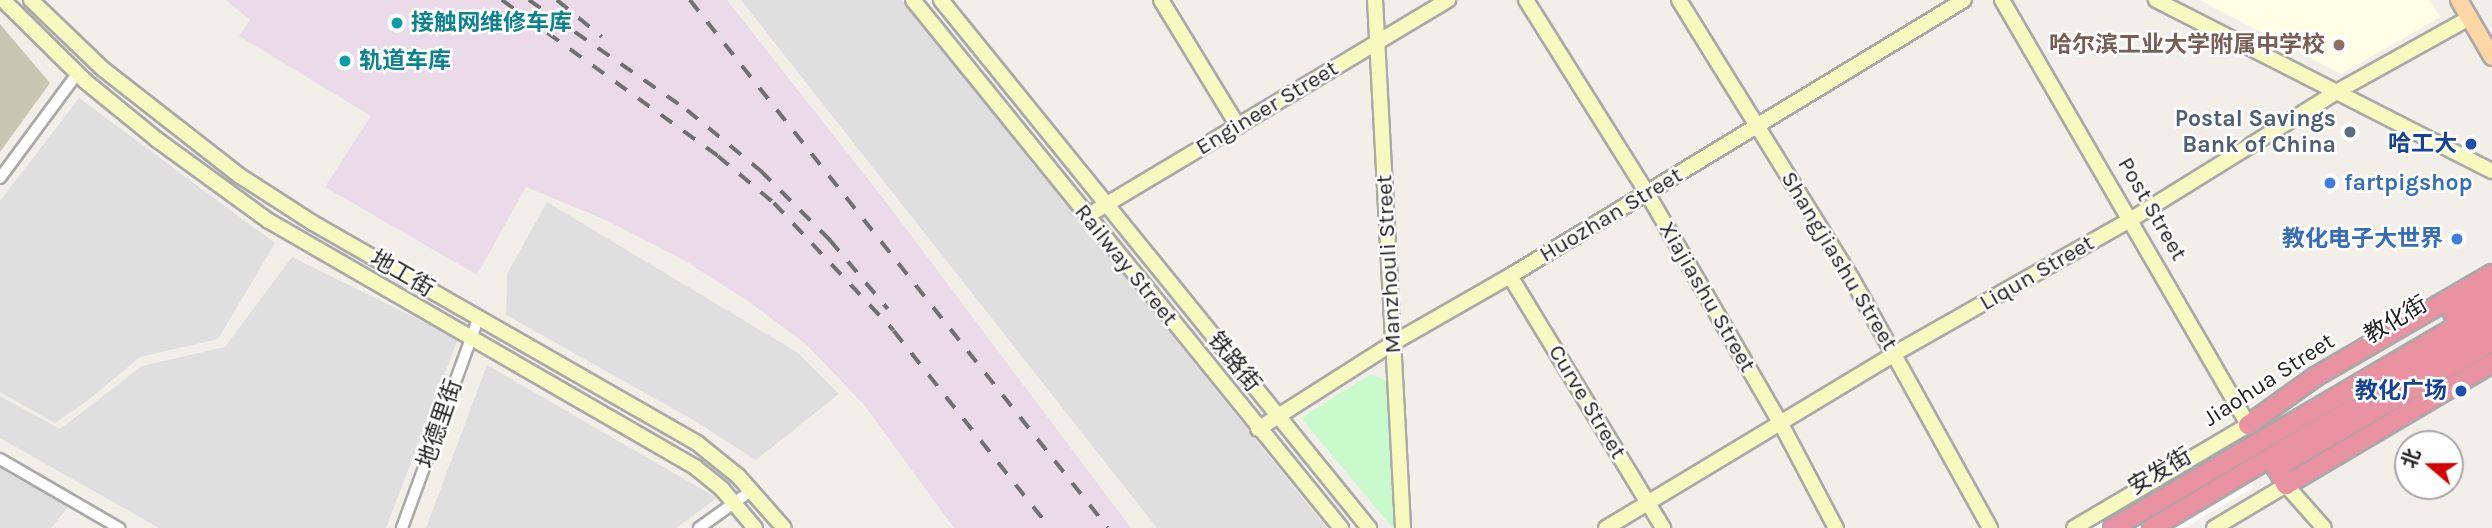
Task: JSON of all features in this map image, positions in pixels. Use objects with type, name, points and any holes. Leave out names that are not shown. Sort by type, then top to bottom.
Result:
[{"type":"highway","name":"Jiaohua Street","points":[[2248,425],[2315,377],[2492,274]]},
{"type":"highway","name":"教化街","points":[[2248,425],[2301,405],[2492,291]]},
{"type":"highway","name":"Jiaohua Street","points":[[2231,457],[2492,306]]},
{"type":"highway","points":[[2274,462],[2492,324]]},
{"type":"highway","points":[[2274,462],[2492,342]]},
{"type":"highway","points":[[2274,462],[2286,485],[2492,363]]},
{"type":"highway","name":"Post Street","points":[[2248,425],[2258,442]]},
{"type":"highway","name":"安发街","points":[[2113,528],[2231,457]]},
{"type":"highway","name":"安发街","points":[[2152,528],[2246,471],[2274,462]]},
{"type":"main road","points":[[2459,0],[2492,57]]},
{"type":"street","name":"地工街","points":[[4,0],[77,74],[156,139],[269,221],[675,455],[710,479],[735,503],[755,528]]},
{"type":"street","name":"地工街","points":[[31,0],[103,69],[240,176],[478,318],[697,443],[752,490],[784,528]]},
{"type":"street","name":"铁路街","points":[[941,0],[1369,528]]},
{"type":"street","points":[[1161,0],[1238,126]]},
{"type":"street","name":"Manzhouli Street","points":[[1375,0],[1403,528]]},
{"type":"street","name":"Engineer Street","points":[[1087,216],[1448,0]]},
{"type":"street","name":"Xiajiashu Street","points":[[1526,0],[1647,193],[1780,422],[1836,528]]},
{"type":"street","name":"Shangjiashu Street","points":[[1679,0],[1853,279],[1990,528]]},
{"type":"street","name":"Huozhan Street","points":[[1258,429],[1393,343],[1510,276],[1965,0]]},
{"type":"street","name":"Post Street","points":[[2002,0],[2248,425]]},
{"type":"street","points":[[2156,0],[2492,171]]},
{"type":"street","name":"Railway Street","points":[[918,2],[1258,429],[1341,528]]},
{"type":"street","name":"Liqun Street","points":[[1606,528],[1894,354],[2130,220],[2338,91],[2469,18]]},
{"type":"street","points":[[0,178],[77,74]]},
{"type":"street","name":"Curve Street","points":[[1510,276],[1663,528]]},
{"type":"street","name":"地德里街","points":[[401,528],[478,318]]},
{"type":"street","name":"Jiaohua Street","points":[[2074,528],[2248,425]]},
{"type":"street","points":[[0,459],[118,528]]},
{"type":"street","points":[[2214,528],[2286,485],[2324,528]]},
{"type":"street","points":[[699,528],[752,490]]},
{"type":"shaded area","points":[[226,0],[727,0],[886,202],[1131,528],[954,528],[865,406],[807,345],[748,301],[682,259],[608,221],[526,187],[477,275],[325,187],[371,116],[239,36],[250,20]]},
{"type":"shaded area","points":[[741,0],[902,0],[1327,528],[1157,528]]},
{"type":"shaded area","name":"哈尔滨工业大学附属中学校","points":[[2200,0],[2429,0],[2440,17],[2341,74]]},
{"type":"shaded area","points":[[0,24],[50,83],[0,152]]},
{"type":"shaded area","points":[[79,98],[275,243],[218,339],[140,357],[87,401],[55,423],[0,392],[0,201]]},
{"type":"shaded area","points":[[547,202],[798,353],[839,394],[756,460],[695,421],[506,315],[507,274]]},
{"type":"shaded area","points":[[292,257],[458,339],[386,528],[159,528],[0,438],[0,396],[60,429],[142,366],[225,347]]},
{"type":"shaded area","points":[[487,365],[717,498],[676,528],[426,528]]},
{"type":"shaded area","points":[[0,467],[68,507],[51,528],[0,528]]},
{"type":"green space","points":[[1371,374],[1391,383],[1398,528],[1393,528],[1301,418]]},
{"type":"pier","points":[[2224,447],[2254,487],[2184,528],[2088,528]]},
{"type":"railway","points":[[502,0],[718,156],[774,203],[894,331],[1050,528]]},
{"type":"railway","points":[[529,0],[687,110],[761,171],[830,240],[888,309]]},
{"type":"railway","points":[[557,0],[602,37]]},
{"type":"railway","points":[[690,0],[1108,528]]},
{"type":"place","name":"接触网维修车库","points":[[397,23]]},
{"type":"place","name":"哈尔滨工业大学附属中学校","points":[[2339,45]]},
{"type":"place","name":"轨道车库","points":[[345,61]]},
{"type":"place","name":"Postal Savings Bank of China","points":[[2350,132]]},
{"type":"place","name":"哈工大","points":[[2471,144]]},
{"type":"place","name":"fartpigshop","points":[[2330,183]]},
{"type":"place","name":"教化电子大世界","points":[[2457,239]]},
{"type":"place","name":"教化广场","points":[[2461,391]]}]
